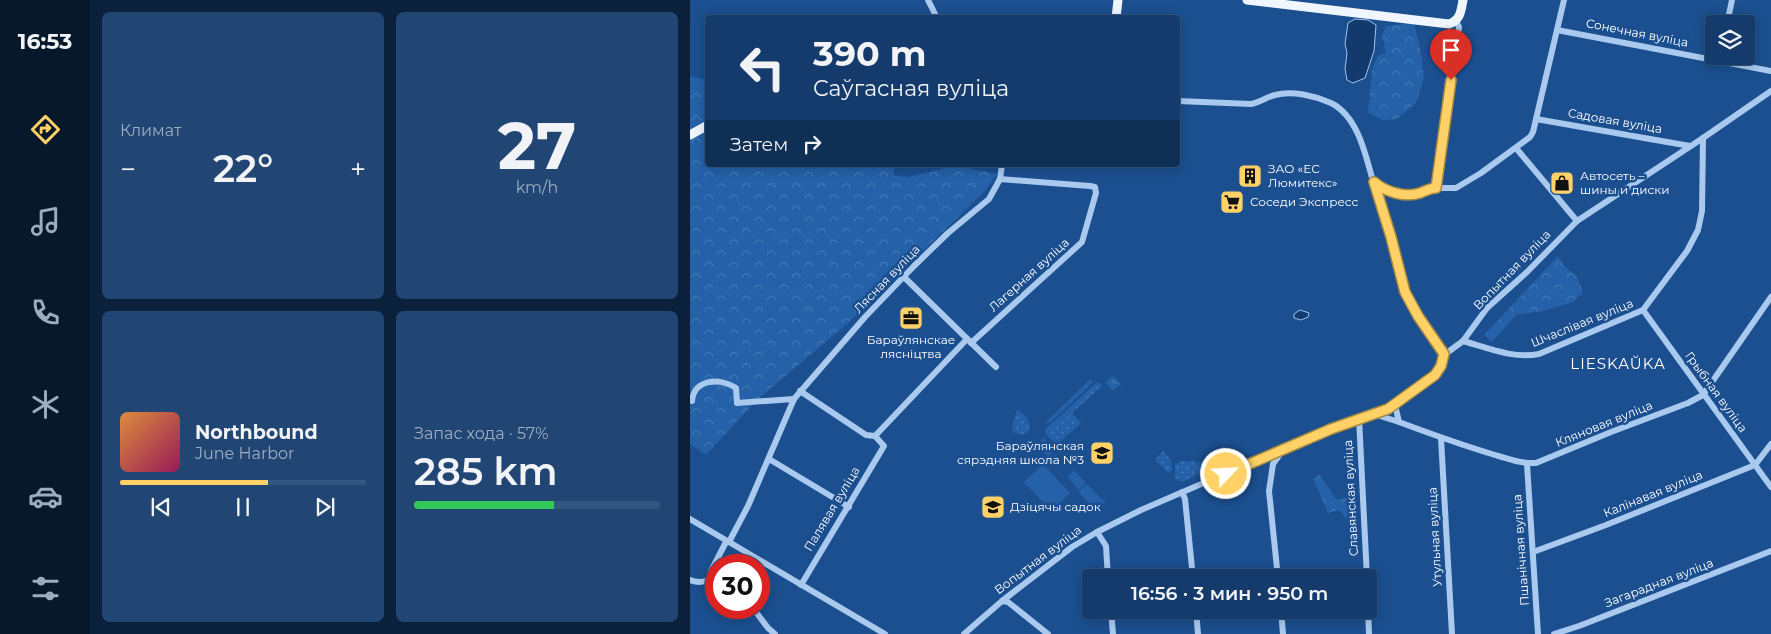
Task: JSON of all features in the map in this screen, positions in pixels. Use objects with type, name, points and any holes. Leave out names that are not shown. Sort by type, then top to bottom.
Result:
[{"type":"main road","points":[[1116,15],[1118,0]]},
{"type":"main road","points":[[1247,0],[1450,24],[1458,17],[1463,0]]},
{"type":"main road","points":[[690,135],[705,127]]},
{"type":"street","points":[[928,0],[936,15]]},
{"type":"street","points":[[1374,182],[1381,188],[1405,195],[1418,194],[1430,188],[1456,188],[1530,137],[1533,132],[1564,0]]},
{"type":"street","points":[[1729,15],[1732,0]]},
{"type":"street","points":[[1436,188],[1459,27],[1458,17]]},
{"type":"street","name":"Сонечная вуліца","points":[[1557,30],[1705,55]]},
{"type":"street","name":"Сонечная вуліца","points":[[1747,65],[1771,71]]},
{"type":"street","name":"Вопытная вуліца","points":[[964,634],[1002,601],[1072,547],[1096,532],[1182,492],[1285,448],[1395,405],[1435,375],[1441,366],[1444,354],[1463,340],[1488,308],[1527,272],[1577,221],[1703,138],[1771,90]]},
{"type":"street","points":[[1180,101],[1251,104],[1258,103],[1276,94],[1288,93],[1304,95],[1332,104],[1343,112],[1355,130],[1374,182],[1405,292],[1418,316],[1444,354]]},
{"type":"street","name":"Садовая вуліца","points":[[1536,119],[1690,146]]},
{"type":"street","name":"Шчаслівая вуліца","points":[[1463,340],[1518,356],[1530,356],[1547,351],[1642,310],[1687,251],[1698,230],[1702,211],[1703,138]]},
{"type":"street","points":[[1516,148],[1577,221]]},
{"type":"street","points":[[1000,179],[1002,167]]},
{"type":"street","name":"Лагерная вуліца","points":[[876,436],[969,341],[1082,242],[1096,193],[1095,188],[1090,186],[1000,179]]},
{"type":"street","name":"Лясная вуліца","points":[[722,554],[748,506],[794,399],[861,322],[904,277],[948,233],[988,198],[1000,179]]},
{"type":"street","points":[[904,277],[996,367]]},
{"type":"street","points":[[1703,396],[1771,297]]},
{"type":"street","name":"Грыбная вуліца","points":[[1642,310],[1771,487]]},
{"type":"street","points":[[692,401],[693,393],[698,387],[710,382],[724,383],[736,388],[737,403],[794,399]]},
{"type":"street","points":[[800,391],[866,435],[876,436]]},
{"type":"street","name":"Кляновая вуліца","points":[[1527,464],[1536,463],[1703,396]]},
{"type":"street","points":[[1395,405],[1399,422]]},
{"type":"street","points":[[1373,414],[1441,438],[1527,464]]},
{"type":"street","name":"Славянская вуліца","points":[[1359,418],[1367,569]]},
{"type":"street","name":"Палявая вуліца","points":[[801,585],[884,446],[876,436]]},
{"type":"street","name":"Утульная вуліца","points":[[1441,438],[1452,634]]},
{"type":"street","points":[[1755,465],[1771,444]]},
{"type":"street","points":[[1277,569],[1269,491],[1274,464],[1278,455],[1285,448]]},
{"type":"street","points":[[769,459],[849,507]]},
{"type":"street","name":"Пшанічная вуліца","points":[[1527,464],[1538,634]]},
{"type":"street","name":"Калінавая вуліца","points":[[1533,552],[1755,465]]},
{"type":"street","points":[[1182,492],[1185,499],[1192,569]]},
{"type":"street","points":[[690,519],[877,632],[885,634]]},
{"type":"street","points":[[1096,532],[1106,546],[1107,569]]},
{"type":"street","name":"Загарадная вуліца","points":[[1554,634],[1771,551]]},
{"type":"street","points":[[690,580],[699,583],[705,581]]},
{"type":"street","points":[[1002,601],[1008,602],[1048,634]]},
{"type":"street","points":[[761,619],[774,634]]},
{"type":"street","points":[[1112,619],[1113,634]]},
{"type":"street","points":[[1197,619],[1198,634]]},
{"type":"street","points":[[1282,619],[1283,634]]},
{"type":"street","points":[[1369,619],[1370,634]]},
{"type":"green space","points":[[1414,23],[1420,48],[1424,79],[1416,103],[1397,119],[1383,120],[1368,113],[1372,70],[1378,55],[1386,53],[1382,36],[1386,26]]},
{"type":"green space","points":[[690,76],[705,79],[705,122],[690,131]]},
{"type":"green space","points":[[705,130],[705,167],[894,167],[894,175],[908,177],[942,169],[942,167],[960,167],[997,174],[985,191],[847,324],[758,399],[706,455],[690,444],[690,138]]},
{"type":"green space","points":[[1558,256],[1563,265],[1578,278],[1583,292],[1573,302],[1543,311],[1516,315],[1492,342],[1484,335]]},
{"type":"green space","points":[[1113,376],[1121,385],[1113,391],[1105,382]]},
{"type":"green space","points":[[1090,379],[1093,382],[1050,423],[1045,423]]},
{"type":"green space","points":[[1096,383],[1100,383],[1102,386],[1072,413],[1081,423],[1059,443],[1055,443],[1045,433],[1045,430]]},
{"type":"green space","points":[[1017,409],[1027,418],[1030,427],[1027,433],[1021,435],[1014,433],[1012,427]]},
{"type":"green space","points":[[1044,438],[1055,450],[1048,457],[1037,445]]},
{"type":"green space","points":[[1163,451],[1171,460],[1172,470],[1168,473],[1155,460]]},
{"type":"green space","points":[[1181,461],[1223,463],[1182,482],[1175,478],[1175,465]]},
{"type":"green space","points":[[1043,464],[1070,493],[1051,511],[1024,482]]},
{"type":"green space","points":[[1074,470],[1086,483],[1079,490],[1067,477]]},
{"type":"green space","points":[[1319,474],[1336,499],[1352,498],[1358,531],[1339,510],[1328,513],[1313,479]]},
{"type":"green space","points":[[1087,484],[1105,502],[1096,511],[1078,492]]},
{"type":"shaded area","points":[[1355,19],[1368,20],[1376,25],[1374,51],[1365,78],[1353,83],[1347,80],[1345,44],[1348,23]]},
{"type":"shaded area","points":[[1300,310],[1309,313],[1308,317],[1301,320],[1294,318],[1294,314]]},
{"type":"place","name":"ЗАО «ЕС Люмитекс»","points":[[1250,176]]},
{"type":"place","name":"Автосеть – шины и диски","points":[[1562,183]]},
{"type":"place","name":"Соседи Экспресс","points":[[1232,202]]},
{"type":"place","name":"Бараўлянскае лясніцтва","points":[[911,318]]},
{"type":"place","name":"Бараўлянская сярэдняя школа №3","points":[[1102,453]]},
{"type":"place","name":"Дзіцячы садок","points":[[993,507]]},
{"type":"district","name":"LIESKAŬKA","points":[[1618,364]]},
{"type":"route","points":[[1226,474],[1331,429],[1388,409],[1435,375],[1441,366],[1444,354],[1418,316],[1405,292],[1374,182],[1381,188],[1405,195],[1418,194],[1430,188],[1436,188],[1451,80]]}]
